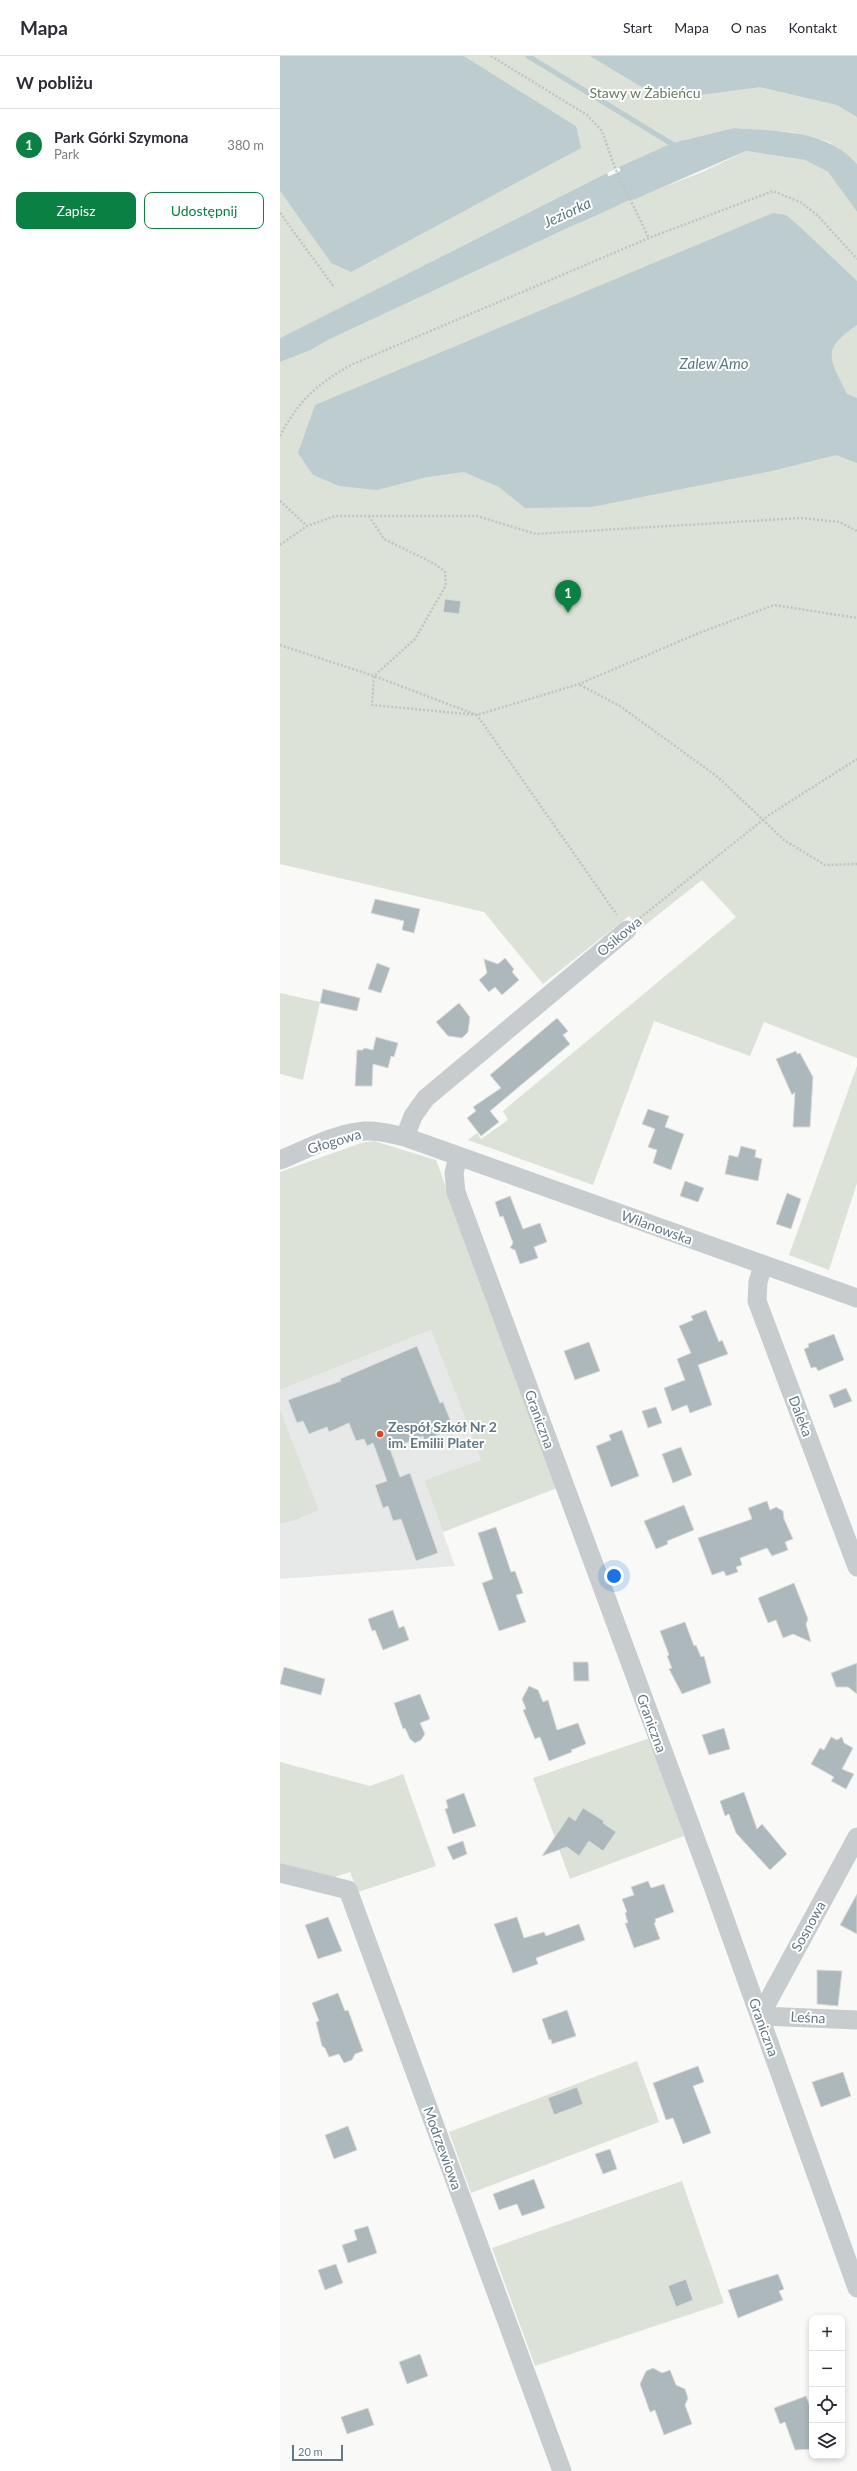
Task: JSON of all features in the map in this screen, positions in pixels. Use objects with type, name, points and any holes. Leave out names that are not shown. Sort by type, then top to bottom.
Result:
[{"type":"street","name":"Osikowa","points":[[405,1137],[413,1116],[426,1098],[627,930]]},
{"type":"street","name":"Głogowa","points":[[280,1160],[334,1138],[364,1131],[380,1131],[405,1137],[458,1157]]},
{"type":"street","name":"Wilanowska","points":[[458,1157],[857,1298]]},
{"type":"street","name":"Graniczna","points":[[458,1157],[454,1173],[456,1192],[760,2016],[857,2288]]},
{"type":"street","name":"Daleka","points":[[763,1265],[758,1282],[757,1301],[857,1567]]},
{"type":"street","name":"Sosnowa","points":[[760,2016],[857,1837]]},
{"type":"street","name":"Modrzewiowa","points":[[280,1873],[348,1890],[562,2471]]},
{"type":"street","name":"Leśna","points":[[760,2016],[857,2020]]},
{"type":"path","points":[[491,56],[587,115],[602,131],[615,168],[649,238]]},
{"type":"path","points":[[280,436],[293,411],[311,392],[339,371],[649,238],[773,191],[802,203],[818,216],[857,259]]},
{"type":"path","points":[[280,213],[334,287]]},
{"type":"path","points":[[280,501],[307,526]]},
{"type":"path","points":[[280,545],[307,526],[335,516],[477,516],[536,534],[801,518],[839,522],[857,531]]},
{"type":"path","points":[[369,516],[384,539],[435,564],[445,572],[446,585],[415,639],[374,676],[372,705],[478,715],[579,684],[700,633],[774,605],[857,618]]},
{"type":"path","points":[[280,645],[374,676],[478,715],[627,930]]},
{"type":"path","points":[[579,684],[620,706],[719,778],[784,840],[825,865],[857,864]]},
{"type":"path","name":"Osikowa","points":[[627,930],[762,820],[857,759]]},
{"type":"shaded area","name":"Zespół Szkół Nr 2 im. Emilii Plater","points":[[431,1330],[481,1460],[424,1480],[455,1566],[280,1579],[280,1524],[294,1521],[319,1510],[280,1409],[280,1390]]},
{"type":"green space","name":"Stawy w Żabieńcu","points":[[464,56],[857,56],[857,164],[829,142],[792,132],[734,128],[672,143],[607,173],[280,338],[280,191],[331,263],[576,126]]},
{"type":"green space","points":[[746,151],[805,160],[828,172],[857,212],[857,1058],[764,1022],[750,1056],[654,1021],[593,1185],[468,1140],[477,1133],[481,1139],[508,1120],[503,1111],[736,917],[702,880],[640,929],[629,916],[543,984],[484,912],[280,864],[280,362],[311,350],[328,340],[619,204],[700,173]]},
{"type":"green space","points":[[280,993],[320,1002],[303,1080],[280,1074]]},
{"type":"green space","points":[[857,1066],[857,1183],[829,1270],[789,1255]]},
{"type":"green space","points":[[374,1141],[436,1160],[557,1488],[443,1532],[424,1480],[481,1460],[431,1330],[280,1390],[280,1172],[361,1143]]},
{"type":"green space","points":[[280,1409],[319,1510],[294,1521],[280,1524]]},
{"type":"green space","points":[[650,1738],[684,1836],[570,1879],[533,1778]]},
{"type":"green space","points":[[280,1762],[370,1786],[403,1774],[436,1866],[358,1892],[350,1872],[329,1879],[280,1865]]},
{"type":"green space","points":[[637,2061],[659,2122],[471,2193],[449,2132]]},
{"type":"green space","points":[[682,2181],[724,2303],[535,2366],[492,2248]]},
{"type":"water","points":[[280,56],[464,56],[576,126],[581,148],[351,272],[331,263],[280,191]]},
{"type":"water","points":[[590,56],[857,56],[857,117],[837,105],[760,87],[663,100]]},
{"type":"water","points":[[734,128],[783,131],[800,134],[831,144],[845,153],[857,164],[857,212],[828,172],[805,160],[746,151],[633,200],[619,167],[672,143]]},
{"type":"water","points":[[607,173],[619,204],[328,340],[311,350],[280,362],[280,338]]},
{"type":"water","name":"Zalew Amo","points":[[773,213],[786,215],[857,281],[857,325],[837,341],[833,349],[832,356],[836,372],[847,394],[857,398],[857,463],[836,455],[772,471],[592,507],[525,508],[499,487],[464,472],[427,477],[377,490],[339,486],[313,475],[298,453],[315,405]]},
{"type":"building","points":[[445,599],[461,601],[459,614],[443,612]]},
{"type":"building","points":[[375,899],[420,909],[414,933],[402,930],[404,921],[371,913]]},
{"type":"building","points":[[505,958],[514,969],[512,972],[519,980],[502,995],[495,987],[489,992],[479,980],[487,973],[484,959],[498,964]]},
{"type":"building","points":[[377,963],[390,968],[381,993],[368,989]]},
{"type":"building","points":[[323,989],[360,998],[357,1011],[320,1003]]},
{"type":"building","points":[[459,1003],[470,1017],[468,1032],[462,1038],[448,1036],[436,1022]]},
{"type":"building","points":[[557,1018],[568,1031],[563,1035],[570,1044],[490,1111],[499,1122],[481,1136],[467,1118],[476,1111],[473,1107],[501,1088],[490,1075]]},
{"type":"building","points":[[376,1037],[398,1043],[394,1057],[391,1056],[388,1068],[373,1064],[372,1086],[355,1086],[357,1050],[363,1050],[364,1048],[373,1050]]},
{"type":"building","points":[[796,1051],[797,1054],[800,1053],[813,1077],[810,1127],[793,1127],[795,1092],[792,1095],[776,1059]]},
{"type":"building","points":[[648,1109],[669,1116],[665,1127],[684,1134],[671,1170],[653,1163],[657,1150],[648,1147],[655,1129],[642,1124]]},
{"type":"building","points":[[741,1146],[756,1150],[755,1157],[762,1159],[758,1181],[725,1174],[729,1155],[738,1157]]},
{"type":"building","points":[[685,1181],[704,1188],[698,1202],[680,1196]]},
{"type":"building","points":[[787,1193],[801,1199],[791,1229],[776,1224]]},
{"type":"building","points":[[510,1196],[523,1229],[540,1223],[547,1242],[534,1247],[538,1258],[520,1264],[515,1250],[510,1248],[513,1243],[503,1216],[500,1217],[495,1202]]},
{"type":"building","points":[[706,1310],[719,1342],[722,1340],[728,1354],[698,1365],[712,1405],[690,1413],[687,1405],[672,1411],[664,1388],[685,1380],[677,1359],[691,1353],[679,1326],[693,1320],[691,1316]]},
{"type":"building","points":[[834,1334],[844,1360],[818,1371],[816,1367],[811,1368],[804,1349],[809,1347],[808,1344]]},
{"type":"building","points":[[589,1342],[600,1371],[575,1380],[564,1351]]},
{"type":"building","name":"Zespół Szkół Nr 2 im. Emilii Plater","points":[[417,1346],[440,1403],[443,1402],[452,1424],[438,1430],[440,1434],[424,1440],[423,1436],[390,1449],[400,1477],[410,1473],[438,1553],[416,1561],[401,1519],[393,1521],[388,1506],[383,1508],[375,1485],[387,1481],[373,1443],[367,1446],[364,1439],[356,1441],[349,1423],[329,1432],[327,1427],[309,1434],[303,1421],[297,1423],[288,1400],[341,1381],[340,1379]]},
{"type":"building","points":[[846,1388],[852,1401],[834,1408],[829,1395]]},
{"type":"building","points":[[656,1407],[662,1423],[648,1428],[642,1411]]},
{"type":"building","points":[[622,1430],[639,1476],[611,1487],[596,1446],[611,1440],[609,1435]]},
{"type":"building","points":[[681,1447],[692,1475],[673,1483],[662,1454]]},
{"type":"building","points":[[767,1501],[770,1510],[776,1507],[783,1511],[784,1519],[793,1539],[785,1542],[788,1550],[772,1556],[767,1548],[740,1558],[742,1565],[736,1567],[738,1572],[726,1576],[724,1571],[712,1575],[698,1538],[752,1519],[748,1508]]},
{"type":"building","points":[[684,1505],[694,1530],[667,1541],[668,1544],[656,1549],[644,1521]]},
{"type":"building","points":[[496,1527],[511,1572],[515,1571],[523,1593],[516,1595],[526,1622],[499,1631],[482,1583],[493,1579],[478,1533]]},
{"type":"building","points":[[794,1583],[808,1619],[806,1624],[811,1642],[793,1634],[783,1638],[776,1620],[768,1623],[758,1598]]},
{"type":"building","points":[[393,1610],[399,1628],[404,1626],[409,1640],[383,1650],[375,1630],[372,1631],[368,1619]]},
{"type":"building","points":[[685,1622],[694,1646],[696,1645],[701,1657],[704,1656],[711,1683],[682,1694],[669,1669],[672,1668],[667,1656],[669,1655],[660,1631]]},
{"type":"building","points":[[573,1662],[588,1662],[589,1681],[574,1681]]},
{"type":"building","points":[[857,1663],[857,1694],[848,1687],[836,1687],[831,1673]]},
{"type":"building","points":[[284,1667],[325,1679],[321,1695],[280,1684]]},
{"type":"building","points":[[529,1686],[538,1690],[543,1702],[548,1700],[557,1730],[578,1723],[586,1744],[571,1750],[572,1752],[549,1761],[540,1737],[535,1739],[523,1710],[526,1709],[522,1699]]},
{"type":"building","points":[[420,1694],[430,1719],[420,1723],[425,1734],[421,1740],[415,1743],[410,1739],[405,1728],[403,1729],[394,1703]]},
{"type":"building","points":[[724,1728],[730,1749],[709,1755],[702,1735]]},
{"type":"building","points":[[831,1737],[837,1740],[842,1737],[844,1743],[853,1748],[842,1769],[854,1774],[846,1789],[831,1781],[834,1777],[811,1764],[820,1748],[824,1750]]},
{"type":"building","points":[[744,1792],[757,1829],[762,1824],[787,1854],[770,1870],[736,1833],[729,1814],[725,1816],[720,1801]]},
{"type":"building","points":[[464,1793],[476,1826],[453,1834],[445,1809],[448,1808],[446,1800]]},
{"type":"building","points":[[583,1808],[604,1821],[603,1823],[616,1832],[603,1851],[589,1841],[579,1856],[567,1847],[542,1856],[569,1816],[575,1821]]},
{"type":"building","points":[[463,1841],[467,1854],[453,1860],[447,1847]]},
{"type":"building","points":[[648,1881],[651,1888],[664,1884],[674,1912],[655,1919],[656,1922],[654,1923],[660,1939],[634,1948],[625,1923],[628,1923],[625,1913],[627,1912],[622,1899],[634,1895],[631,1887]]},
{"type":"building","points":[[857,1894],[857,1934],[840,1925]]},
{"type":"building","points":[[328,1917],[342,1951],[318,1959],[305,1925]]},
{"type":"building","points":[[517,1917],[524,1938],[544,1932],[546,1936],[579,1924],[585,1940],[536,1958],[538,1964],[513,1973],[494,1924]]},
{"type":"building","points":[[817,1970],[842,1971],[838,2006],[817,2004]]},
{"type":"building","points":[[338,1993],[345,2011],[348,2010],[363,2051],[355,2054],[352,2060],[344,2063],[339,2054],[329,2057],[325,2048],[322,2046],[316,2022],[319,2021],[312,2003]]},
{"type":"building","points":[[567,2010],[576,2036],[552,2044],[551,2039],[549,2040],[542,2019]]},
{"type":"building","points":[[698,2066],[704,2082],[693,2086],[711,2133],[683,2144],[673,2118],[666,2120],[653,2083]]},
{"type":"building","points":[[843,2072],[851,2096],[821,2107],[812,2082]]},
{"type":"building","points":[[577,2087],[583,2104],[554,2115],[548,2098]]},
{"type":"building","points":[[348,2126],[357,2150],[334,2159],[325,2135]]},
{"type":"building","points":[[610,2149],[617,2169],[603,2174],[595,2154]]},
{"type":"building","points":[[534,2179],[545,2208],[522,2216],[517,2204],[499,2210],[493,2194]]},
{"type":"building","points":[[368,2226],[377,2253],[348,2263],[342,2245],[357,2240],[354,2230]]},
{"type":"building","points":[[336,2264],[343,2283],[325,2290],[318,2270]]},
{"type":"building","points":[[778,2274],[784,2289],[779,2291],[783,2300],[738,2318],[728,2290]]},
{"type":"building","points":[[686,2279],[693,2300],[676,2307],[668,2286]]},
{"type":"building","points":[[420,2354],[428,2376],[407,2384],[399,2362]]},
{"type":"building","points":[[653,2368],[662,2373],[670,2370],[676,2385],[685,2389],[688,2398],[685,2405],[692,2424],[664,2435],[655,2410],[650,2412],[640,2384],[646,2371]]},
{"type":"building","points":[[806,2396],[809,2404],[809,2449],[795,2450],[785,2422],[780,2424],[774,2408]]},
{"type":"building","points":[[368,2408],[374,2425],[347,2434],[341,2417]]},
{"type":"waterway","points":[[528,56],[677,147]]},
{"type":"waterway","name":"Jeziorka","points":[[576,208],[663,168]]},
{"type":"place","name":"Park Górki Szymona","points":[[568,613]]},
{"type":"place","name":"Zespół Szkół Nr 2 im. Emilii Plater","points":[[380,1434]]}]
